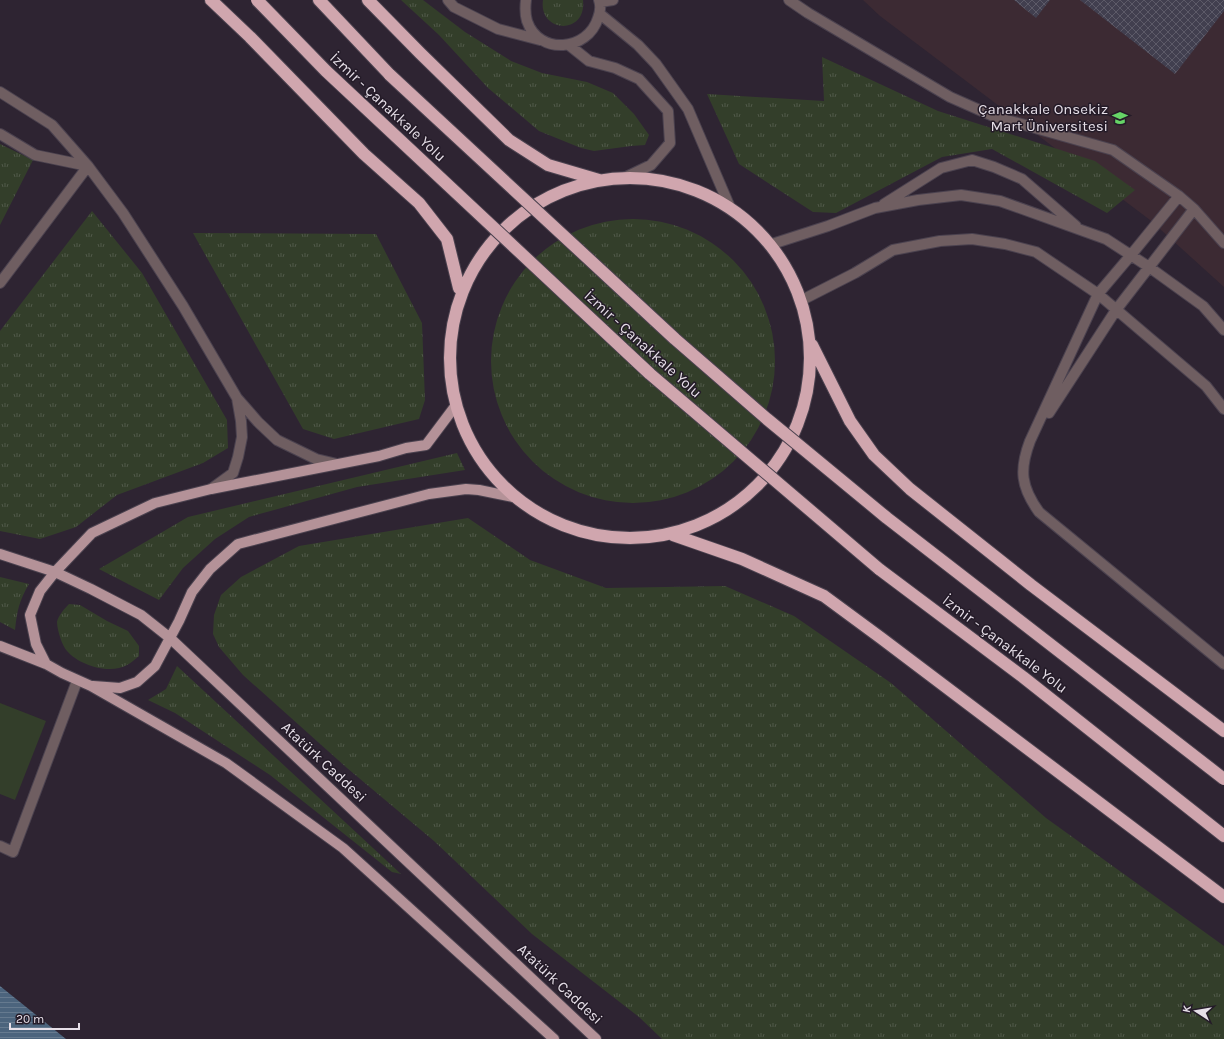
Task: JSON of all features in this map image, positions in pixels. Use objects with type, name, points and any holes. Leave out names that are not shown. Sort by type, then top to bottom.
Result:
[{"type":"highway","points":[[211,0],[255,42],[364,154],[419,203],[447,239],[459,288],[452,327],[450,368],[456,405],[478,455],[514,497],[562,526],[617,539],[673,535],[722,515],[764,481],[793,437],[809,386],[812,345]]},
{"type":"highway","name":"İzmir - Çanakkale Yolu","points":[[257,0],[326,71],[650,374],[879,569],[1023,677],[1224,836]]},
{"type":"highway","name":"İzmir - Çanakkale Yolu","points":[[319,0],[390,75],[675,339],[767,419],[886,518],[1224,779]]},
{"type":"highway","points":[[368,0],[420,53],[510,140],[548,164],[600,180]]},
{"type":"highway","points":[[459,288],[502,232],[547,198],[600,180],[624,178],[668,182],[729,205],[769,245],[789,272],[802,300],[812,345],[850,421],[874,455],[910,489],[1031,585],[1224,731]]},
{"type":"highway","points":[[673,535],[742,559],[824,596],[882,638],[1224,897]]},
{"type":"main road","points":[[46,664],[36,644],[30,615],[40,592],[56,572],[92,533],[155,503],[211,489],[379,456],[406,448],[426,445],[456,405]]},
{"type":"main road","points":[[91,686],[120,688],[137,682],[155,666],[192,592],[210,569],[238,544],[430,494],[466,489],[480,490],[514,497]]},
{"type":"main road","name":"Atatürk Caddesi","points":[[0,554],[56,572],[141,615],[170,638],[596,1039]]},
{"type":"main road","points":[[0,646],[46,664],[91,686],[226,763],[343,848],[552,1038]]},
{"type":"street","points":[[448,0],[454,7],[498,29],[556,45],[568,45],[579,42],[589,35],[596,25],[600,14],[600,1],[613,0]]},
{"type":"street","points":[[526,0],[525,11],[528,23],[534,33],[544,41]]},
{"type":"street","points":[[789,0],[808,13],[950,97],[993,116],[1113,150],[1179,196],[1194,209],[1224,243]]},
{"type":"street","points":[[600,14],[643,49],[656,64],[688,109],[729,205]]},
{"type":"street","points":[[568,45],[589,61],[615,68],[639,79],[668,111],[670,143],[652,165],[624,178]]},
{"type":"street","points":[[0,92],[52,125],[88,166],[123,212],[183,306],[237,398],[258,422],[277,440],[316,459],[336,464]]},
{"type":"street","points":[[0,134],[35,155],[88,166]]},
{"type":"street","points":[[879,207],[941,168],[972,160],[994,167],[1022,179],[1080,230]]},
{"type":"street","points":[[0,283],[88,166]]},
{"type":"street","points":[[769,245],[828,226],[879,207],[918,200],[961,196],[1000,201],[1106,239],[1149,267],[1203,306],[1224,330]]},
{"type":"street","points":[[1179,196],[1098,294],[1030,442],[1026,452],[1023,475],[1030,500],[1039,512],[1224,664]]},
{"type":"street","points":[[1030,442],[1116,310],[1194,209]]},
{"type":"street","points":[[802,300],[855,273],[892,250],[940,241],[972,238],[1036,252],[1098,294],[1206,386],[1224,409]]},
{"type":"street","points":[[211,489],[233,473],[238,457],[242,437],[237,398]]},
{"type":"street","points":[[0,846],[13,852],[77,680]]},
{"type":"shaded area","name":"Çanakkale Onsekiz Mart Üniversitesi","points":[[863,0],[1224,0],[1224,287],[1150,220],[880,16]]},
{"type":"green space","points":[[401,0],[423,0],[465,32],[511,61],[542,73],[587,82],[613,93],[634,114],[649,135],[645,145],[594,151],[581,148],[539,131],[488,88],[439,35]]},
{"type":"green space","points":[[543,0],[583,0],[582,12],[578,20],[571,25],[563,26],[555,24],[548,19],[543,11]]},
{"type":"green space","points":[[822,57],[938,111],[1095,161],[1135,190],[1107,213],[992,149],[942,157],[836,213],[813,212],[739,164],[707,94],[824,101]]},
{"type":"green space","points":[[0,144],[33,160],[0,225]]},
{"type":"green space","points":[[92,211],[142,273],[227,420],[228,448],[203,463],[117,495],[76,527],[40,539],[0,531],[0,331]]},
{"type":"green space","points":[[633,219],[674,225],[700,236],[723,251],[743,271],[758,294],[769,320],[775,361],[769,402],[758,428],[743,451],[723,471],[700,486],[674,497],[633,503],[592,497],[566,486],[543,471],[523,451],[508,428],[497,402],[491,361],[497,320],[508,294],[523,271],[543,251],[566,236],[592,225]]},
{"type":"green space","points":[[193,233],[376,234],[422,323],[425,400],[419,419],[334,439],[303,429]]},
{"type":"green space","points":[[457,453],[465,470],[357,487],[249,517],[215,539],[183,568],[159,600],[99,569],[188,517]]},
{"type":"green space","points":[[468,518],[530,560],[606,588],[725,586],[794,616],[891,683],[1046,818],[1224,946],[1224,1039],[662,1039],[639,1017],[532,934],[434,841],[347,768],[243,675],[219,647],[213,634],[214,615],[221,595],[241,577],[299,546]]},
{"type":"green space","points":[[0,577],[29,584],[19,606],[15,630],[0,622]]},
{"type":"green space","points":[[69,604],[80,605],[107,621],[128,631],[139,646],[139,656],[132,662],[120,668],[104,669],[87,664],[72,656],[63,645],[57,622],[60,615]]},
{"type":"green space","points":[[177,666],[401,874],[392,872],[270,775],[175,713],[148,700],[166,689]]},
{"type":"green space","points":[[0,703],[46,721],[15,800],[0,794]]},
{"type":"water","points":[[0,986],[66,1039],[0,1039]]},
{"type":"building","points":[[1014,0],[1050,0],[1036,18]]},
{"type":"building","points":[[1080,0],[1224,0],[1224,11],[1175,74]]},
{"type":"place","name":"Çanakkale Onsekiz Mart Üniversitesi","points":[[1120,118]]}]
